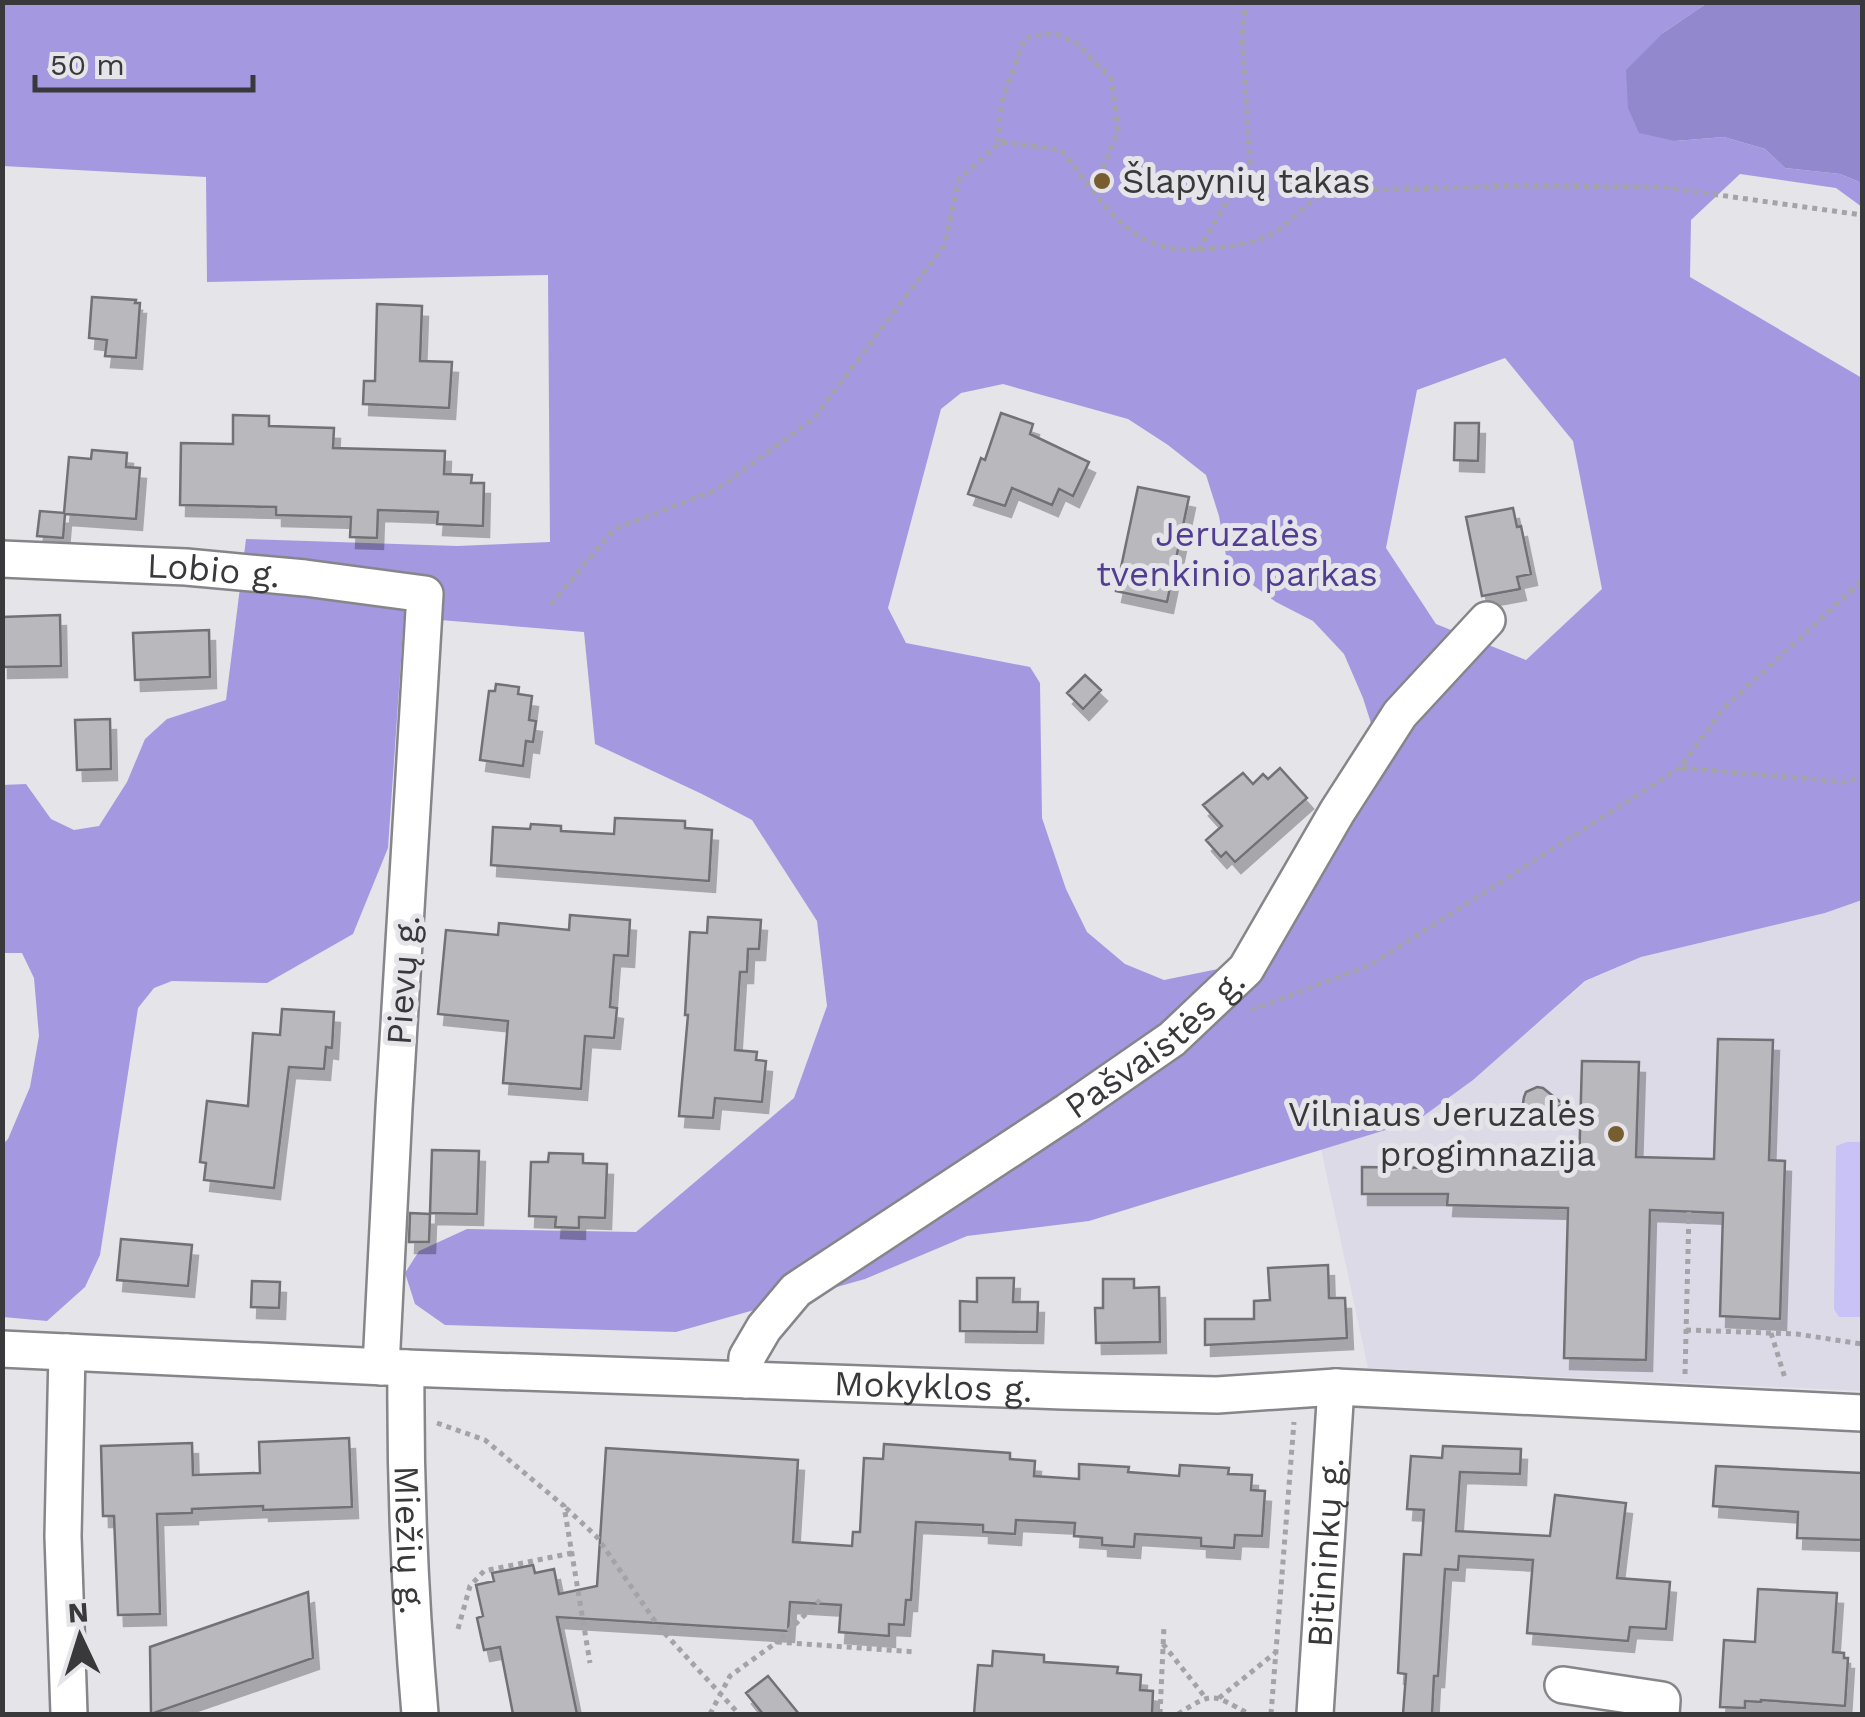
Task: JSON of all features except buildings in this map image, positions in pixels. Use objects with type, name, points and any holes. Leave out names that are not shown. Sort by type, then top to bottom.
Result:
[{"type":"street","name":"Lobio g.","points":[[2,559],[186,567],[426,594]]},
{"type":"street","name":"Pievų g.","points":[[394,1367],[394,1108],[426,594]]},
{"type":"street","name":"Pašvaistės g.","points":[[746,1380],[747,1358],[764,1328],[796,1290],[1172,1040],[1246,969],[1337,812],[1400,714],[1487,620]]},
{"type":"street","name":"Mokyklos g.","points":[[2,1350],[1217,1395],[1336,1387],[1862,1413]]},
{"type":"street","points":[[67,1352],[63,1536],[69,1714]]},
{"type":"street","name":"Miežių g.","points":[[394,1367],[420,1714]]},
{"type":"street","name":"Bitininkų g.","points":[[1315,1714],[1336,1387]]},
{"type":"street","points":[[1563,1685],[1662,1700],[1661,1714]]},
{"type":"path","points":[[1198,251],[1250,163],[1242,34],[1246,2]]},
{"type":"path","points":[[998,145],[1001,103],[1025,38],[1054,34],[1076,43],[1112,78],[1118,131],[1098,180],[1091,186]]},
{"type":"path","points":[[550,604],[614,528],[716,490],[814,418],[944,246],[959,179],[1001,142],[1061,150],[1126,229],[1166,247],[1198,251],[1261,240],[1281,230],[1316,196],[1332,190],[1662,187],[1862,214]]},
{"type":"path","points":[[1244,1012],[1370,965],[1680,768],[1723,709],[1862,581]]},
{"type":"path","points":[[1680,768],[1846,782],[1862,777]]},
{"type":"path","points":[[1684,1384],[1689,1212]]},
{"type":"path","points":[[1686,1330],[1797,1334],[1862,1344]]},
{"type":"path","points":[[1770,1333],[1788,1389]]},
{"type":"path","points":[[1271,1714],[1297,1389]]},
{"type":"path","points":[[424,1418],[486,1440],[597,1537],[659,1627],[739,1714]]},
{"type":"path","points":[[564,1506],[590,1662]]},
{"type":"path","points":[[458,1629],[470,1586],[484,1571],[572,1553]]},
{"type":"path","points":[[710,1714],[730,1676],[777,1642],[820,1600]]},
{"type":"path","points":[[1160,1714],[1164,1626]]},
{"type":"path","points":[[777,1642],[916,1652]]},
{"type":"path","points":[[1163,1644],[1205,1697]]},
{"type":"path","points":[[1219,1698],[1275,1653]]},
{"type":"path","points":[[1178,1714],[1205,1697],[1219,1698],[1249,1714]]},
{"type":"shaded area","points":[[1707,3],[1862,3],[1862,183],[1840,174],[1785,168],[1765,149],[1724,137],[1675,141],[1639,133],[1628,108],[1626,70],[1663,33]]},
{"type":"shaded area","name":"Vilniaus Jeruzalės progimnazija","points":[[1862,900],[1862,1391],[1368,1368],[1321,1149],[1418,1120],[1473,1080],[1585,982],[1641,957],[1825,913]]},
{"type":"shaded area","points":[[1862,1142],[1862,1317],[1839,1317],[1834,1309],[1836,1146]]},
{"type":"green space","name":"Jeruzalės tvenkinio parkas","points":[[3,3],[1707,3],[1663,33],[1675,141],[1724,137],[1765,149],[1785,168],[1840,174],[1862,183],[1862,207],[1836,188],[1740,174],[1691,220],[1690,277],[1862,378],[1862,900],[1825,913],[1641,957],[1585,981],[1473,1080],[1418,1120],[1089,1221],[967,1236],[865,1279],[676,1332],[445,1325],[415,1304],[405,1273],[419,1251],[467,1229],[636,1232],[794,1098],[827,1006],[817,921],[752,820],[595,744],[584,632],[404,617],[388,848],[353,934],[267,983],[172,981],[154,988],[138,1008],[100,1255],[85,1287],[47,1321],[3,1317],[3,1144],[30,1087],[39,1036],[34,978],[22,953],[3,953],[2,785],[26,784],[51,819],[74,830],[99,826],[127,782],[145,739],[167,719],[226,700],[246,539],[457,546],[550,542],[548,275],[207,282],[206,177],[3,166]],"holes":[[[1505,358],[1573,441],[1602,589],[1526,660],[1436,624],[1386,548],[1417,390]],[[1003,384],[1128,419],[1206,475],[1219,516],[1228,567],[1276,602],[1313,621],[1344,654],[1363,698],[1376,739],[1286,925],[1218,969],[1164,980],[1125,964],[1087,932],[1066,889],[1042,818],[1040,683],[1030,667],[906,643],[888,608],[941,409],[961,393]]]},
{"type":"place","name":"Šlapynių takas","points":[[1102,181]]},
{"type":"place","name":"Vilniaus Jeruzalės progimnazija","points":[[1616,1134]]}]
